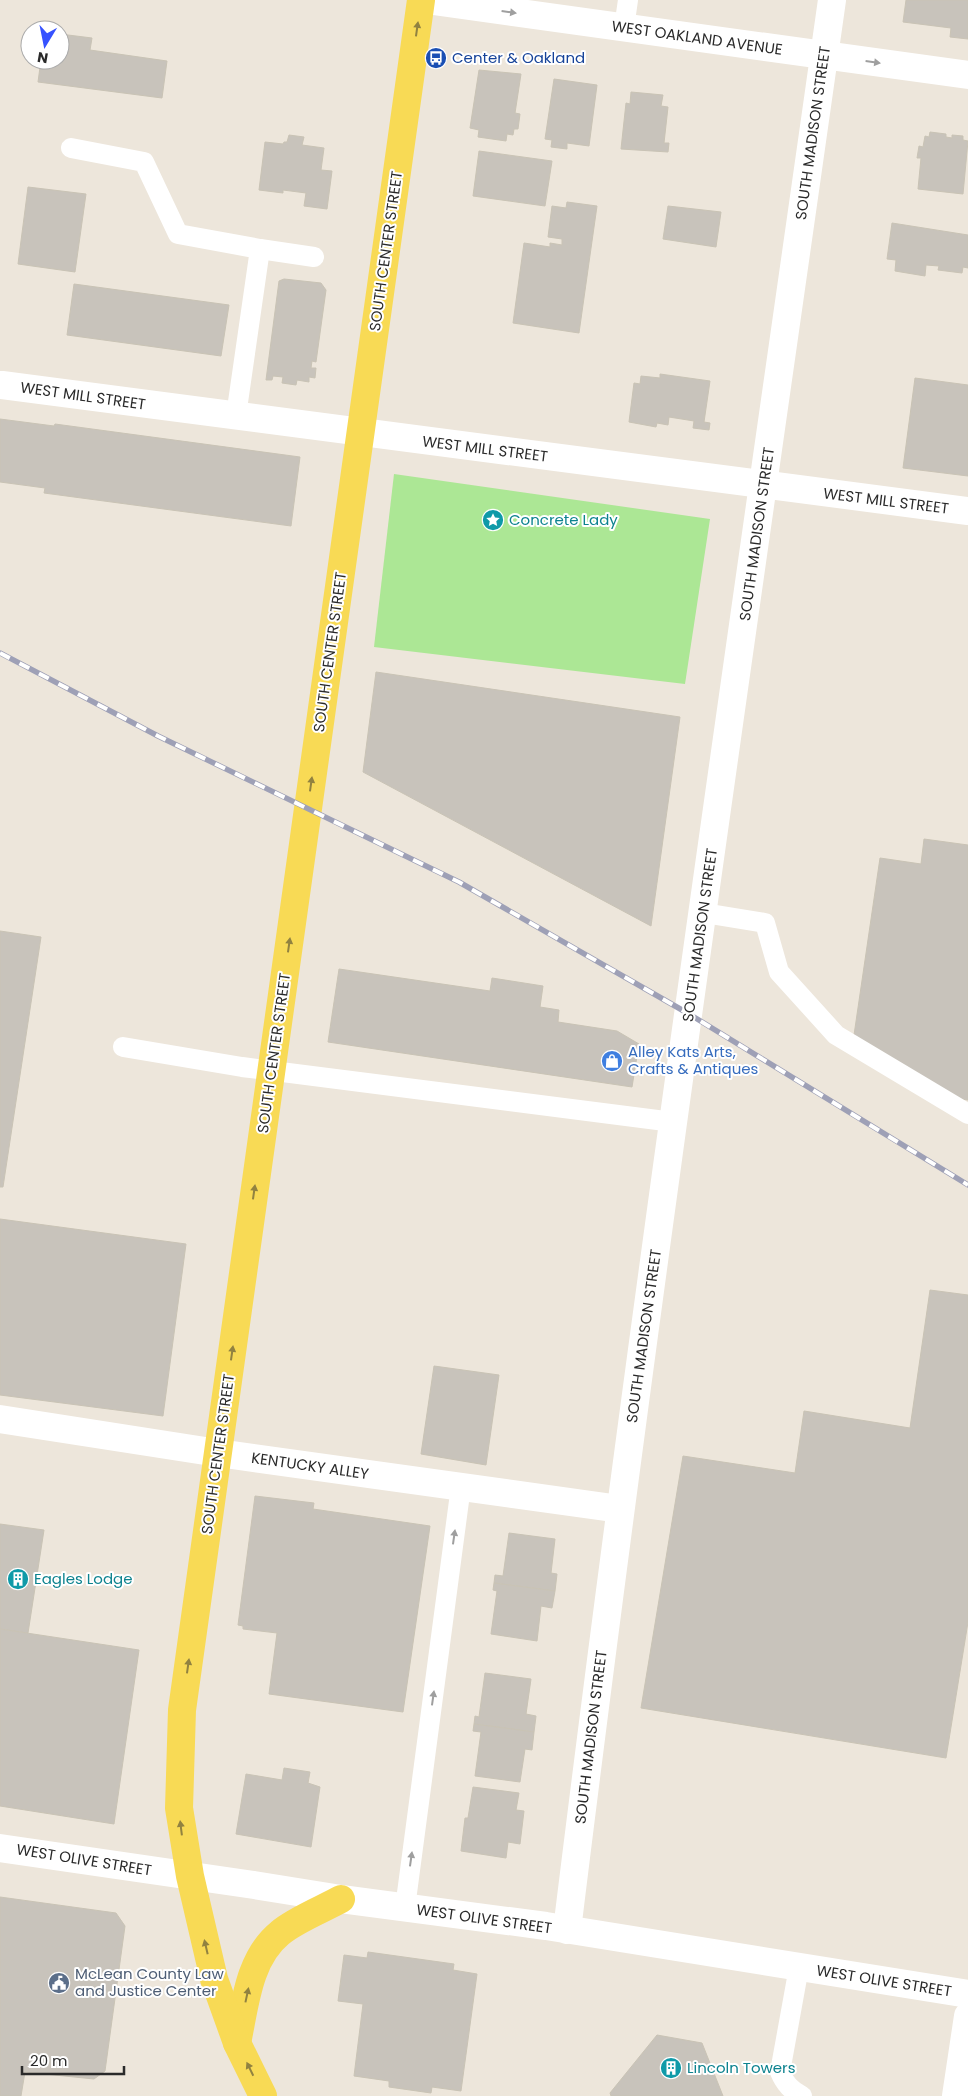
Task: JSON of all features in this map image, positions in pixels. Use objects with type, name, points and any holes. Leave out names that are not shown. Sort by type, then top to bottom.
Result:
[{"type":"main road","name":"SOUTH CENTER STREET","points":[[263,2096],[237,2043],[214,1979],[190,1876],[179,1808],[182,1710],[421,0]]},
{"type":"main road","points":[[237,2043],[250,1981],[261,1956],[270,1942],[281,1931],[341,1900]]},
{"type":"street","name":"WEST OAKLAND AVENUE","points":[[426,0],[968,75]]},
{"type":"street","name":"SOUTH MADISON STREET","points":[[567,1930],[620,1509],[673,1122],[832,0]]},
{"type":"street","name":"WEST MILL STREET","points":[[2,385],[968,511]]},
{"type":"street","name":"KENTUCKY ALLEY","points":[[0,1419],[218,1453],[620,1509]]},
{"type":"street","name":"WEST OLIVE STREET","points":[[0,1848],[254,1885],[341,1900],[567,1930],[968,1994]]},
{"type":"street","points":[[956,2096],[968,2016]]},
{"type":"lane","points":[[624,28],[628,0]]},
{"type":"lane","points":[[71,148],[144,162],[178,234],[314,257]]},
{"type":"lane","points":[[236,416],[260,248]]},
{"type":"lane","points":[[704,913],[765,923],[779,972],[836,1035],[968,1114]]},
{"type":"lane","points":[[123,1047],[242,1068],[673,1122]]},
{"type":"lane","points":[[404,1908],[461,1486]]},
{"type":"lane","points":[[799,1968],[780,2072],[785,2083],[792,2091],[802,2096]]},
{"type":"green space","points":[[394,474],[710,519],[685,684],[374,647]]},
{"type":"building","points":[[906,0],[968,0],[968,39],[950,37],[951,28],[903,22]]},
{"type":"building","points":[[70,35],[92,38],[90,50],[167,61],[162,98],[38,82],[40,70],[70,70]]},
{"type":"building","points":[[479,70],[521,74],[515,113],[520,114],[518,129],[514,129],[513,135],[507,134],[506,141],[478,137],[479,130],[470,128]]},
{"type":"building","points":[[554,79],[597,85],[589,146],[567,143],[567,149],[551,147],[552,140],[545,139]]},
{"type":"building","points":[[631,92],[663,95],[661,106],[668,107],[664,143],[669,143],[668,152],[621,149],[626,103],[630,104]]},
{"type":"building","points":[[930,132],[946,134],[946,137],[952,138],[952,135],[963,136],[963,140],[968,141],[963,194],[918,189],[921,158],[917,158],[919,146],[923,147],[925,136],[929,137]]},
{"type":"building","points":[[289,135],[304,137],[302,145],[324,148],[321,170],[332,171],[327,209],[304,206],[306,193],[283,190],[283,193],[259,190],[265,142],[283,144],[287,142]]},
{"type":"building","points":[[479,151],[552,161],[545,206],[473,196]]},
{"type":"building","points":[[28,187],[86,194],[75,272],[18,264]]},
{"type":"building","points":[[567,202],[597,206],[579,333],[513,323],[524,243],[550,247],[550,243],[562,245],[562,239],[548,237],[552,206],[566,208]]},
{"type":"building","points":[[668,206],[721,212],[716,247],[663,239]]},
{"type":"building","points":[[892,223],[968,235],[968,268],[963,267],[962,273],[938,270],[939,266],[926,265],[925,276],[895,271],[896,260],[887,259]]},
{"type":"building","points":[[284,279],[321,283],[326,290],[316,362],[312,361],[311,368],[316,368],[315,378],[309,377],[309,382],[297,380],[296,385],[282,383],[283,377],[273,376],[272,380],[266,380],[279,281]]},
{"type":"building","points":[[74,284],[229,305],[221,356],[67,335]]},
{"type":"building","points":[[660,374],[710,381],[704,422],[710,423],[709,430],[693,428],[694,421],[669,417],[668,425],[657,423],[656,427],[629,422],[634,383],[640,384],[641,376],[660,378]]},
{"type":"building","points":[[915,378],[968,385],[968,476],[903,468]]},
{"type":"building","points":[[0,419],[54,426],[55,424],[300,457],[291,526],[44,493],[45,488],[0,482]]},
{"type":"building","points":[[376,672],[680,717],[651,926],[363,772]]},
{"type":"building","points":[[924,839],[968,845],[968,1100],[961,1099],[854,1035],[880,858],[921,864]]},
{"type":"building","points":[[0,931],[41,937],[3,1187],[0,1187]]},
{"type":"building","points":[[339,969],[490,991],[492,978],[543,986],[540,1007],[559,1010],[558,1022],[617,1031],[639,1044],[632,1087],[328,1042]]},
{"type":"building","points":[[0,1219],[186,1244],[163,1416],[0,1395]]},
{"type":"building","points":[[930,1290],[968,1295],[968,1622],[946,1758],[641,1708],[683,1456],[795,1473],[804,1411],[910,1428]]},
{"type":"building","points":[[434,1366],[499,1375],[486,1465],[421,1454]]},
{"type":"building","points":[[255,1496],[314,1503],[313,1509],[430,1526],[403,1712],[269,1694],[277,1633],[243,1629],[243,1626],[238,1625]]},
{"type":"building","name":"Eagles Lodge","points":[[0,1524],[44,1530],[28,1633],[0,1629]]},
{"type":"building","points":[[509,1533],[555,1539],[551,1573],[557,1574],[555,1591],[494,1583],[495,1575],[503,1576]]},
{"type":"building","points":[[494,1583],[555,1591],[552,1608],[541,1606],[537,1641],[491,1634],[497,1591],[493,1590]]},
{"type":"building","points":[[0,1629],[139,1650],[114,1824],[0,1806]]},
{"type":"building","points":[[485,1673],[531,1679],[526,1714],[536,1716],[534,1732],[474,1724],[475,1716],[479,1717]]},
{"type":"building","points":[[474,1724],[534,1732],[532,1750],[525,1749],[520,1782],[475,1776],[481,1732],[473,1731]]},
{"type":"building","points":[[284,1768],[310,1772],[308,1783],[320,1787],[311,1847],[236,1834],[246,1774],[282,1780]]},
{"type":"building","points":[[473,1787],[519,1793],[516,1810],[524,1811],[520,1844],[508,1842],[506,1858],[461,1851],[465,1818],[468,1818]]},
{"type":"building","name":"McLean County Law and Justice Center","points":[[0,1897],[116,1913],[125,1926],[105,2071],[94,2079],[25,2072],[21,2096],[0,2096]]},
{"type":"building","points":[[368,1952],[454,1964],[453,1970],[477,1974],[461,2091],[432,2087],[431,2093],[389,2087],[389,2081],[354,2076],[363,2004],[338,2001],[344,1955],[367,1958]]},
{"type":"building","name":"Lincoln Towers","points":[[657,2035],[702,2043],[723,2096],[611,2096],[610,2093]]},
{"type":"railway","points":[[0,653],[158,736],[459,882],[689,1014],[968,1185]]},
{"type":"place","name":"Center & Oakland","points":[[436,58]]},
{"type":"place","name":"Concrete Lady","points":[[493,520]]},
{"type":"place","name":"Alley Kats Arts, Crafts & Antiques","points":[[612,1061]]},
{"type":"place","name":"Eagles Lodge","points":[[18,1579]]},
{"type":"place","name":"McLean County Law and Justice Center","points":[[59,1983]]},
{"type":"place","name":"Lincoln Towers","points":[[671,2068]]}]
